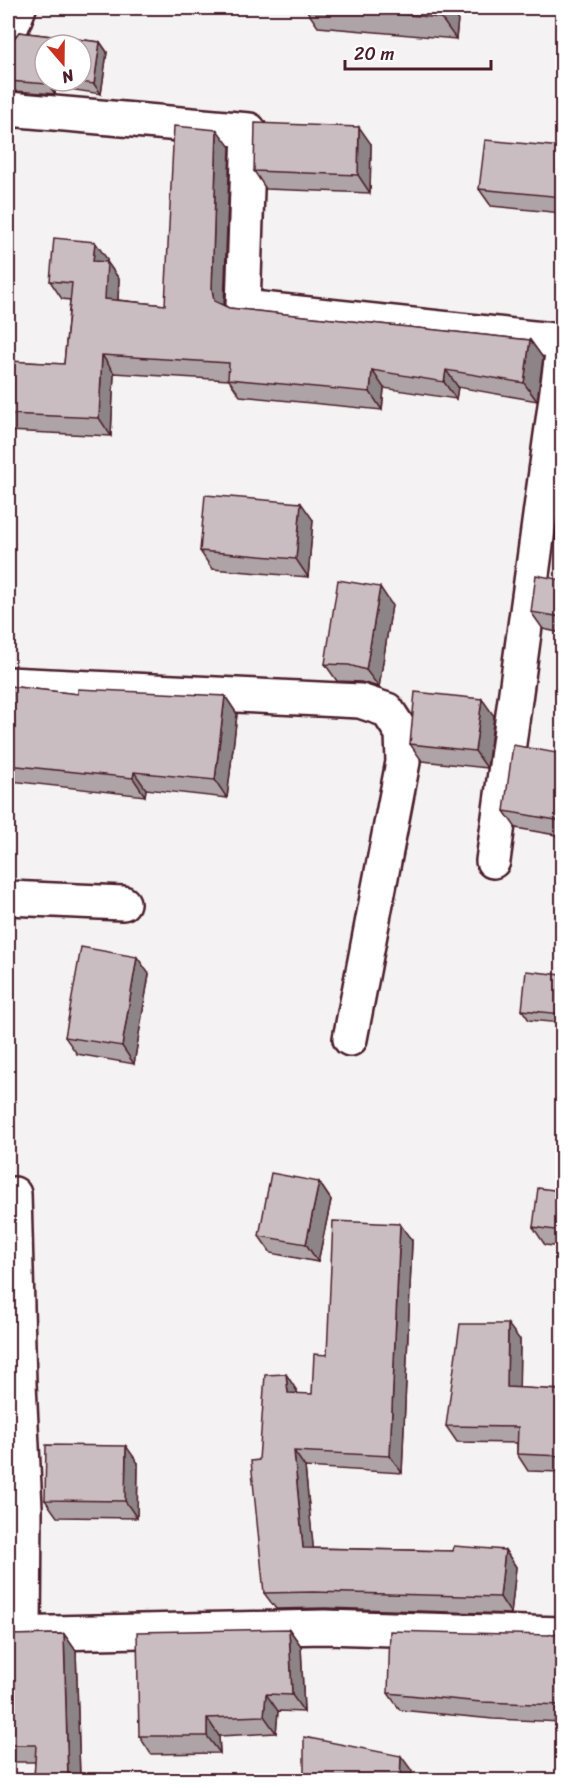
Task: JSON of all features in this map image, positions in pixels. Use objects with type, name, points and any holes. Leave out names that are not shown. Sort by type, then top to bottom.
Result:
[{"type":"street","points":[[8,36],[20,8]]},
{"type":"street","points":[[8,109],[249,130],[243,307],[562,341]]},
{"type":"street","points":[[493,861],[562,354]]},
{"type":"street","points":[[8,684],[360,701],[387,710],[402,733],[403,762],[350,1039]]},
{"type":"street","points":[[8,898],[123,903]]},
{"type":"street","points":[[14,1194],[25,1508],[16,1634],[324,1627],[562,1634]]},
{"type":"building","points":[[329,8],[442,8],[441,18]]},
{"type":"building","points":[[19,32],[33,34],[33,83],[8,81],[12,41]]},
{"type":"building","points":[[93,41],[100,42],[93,84]]},
{"type":"building","points":[[255,123],[359,127],[358,175],[254,171]]},
{"type":"building","points":[[174,126],[217,130],[212,289],[214,301],[229,308],[530,340],[524,383],[446,370],[444,382],[372,370],[370,392],[228,379],[229,363],[102,355],[99,418],[8,414],[8,361],[64,364],[72,283],[50,281],[54,238],[95,242],[93,261],[107,262],[105,299],[165,305]]},
{"type":"building","points":[[485,140],[562,147],[562,197],[479,189]]},
{"type":"building","points":[[562,383],[562,412],[559,411]]},
{"type":"building","points":[[205,495],[301,503],[296,559],[200,551]]},
{"type":"building","points":[[536,575],[562,580],[562,617],[531,612]]},
{"type":"building","points":[[338,580],[380,587],[366,670],[349,665],[325,664]]},
{"type":"building","points":[[8,686],[78,694],[78,689],[225,696],[215,780],[134,772],[133,778],[8,765]]},
{"type":"building","points":[[415,692],[482,699],[475,751],[410,744]]},
{"type":"building","points":[[513,745],[562,754],[562,821],[504,811]]},
{"type":"building","points":[[81,947],[137,957],[122,1046],[65,1037]]},
{"type":"building","points":[[526,971],[562,975],[562,1014],[522,1010]]},
{"type":"building","points":[[271,1173],[319,1182],[306,1244],[259,1236]]},
{"type":"building","points":[[538,1188],[562,1191],[562,1231],[533,1227]]},
{"type":"building","points":[[333,1221],[400,1224],[390,1456],[294,1451],[303,1548],[453,1551],[454,1546],[505,1550],[500,1597],[313,1592],[264,1593],[251,1461],[259,1460],[265,1375],[286,1374],[288,1393],[312,1394],[314,1354],[327,1355]]},
{"type":"building","points":[[460,1324],[508,1324],[507,1387],[562,1390],[562,1456],[517,1454],[518,1427],[446,1426]]},
{"type":"building","points":[[46,1445],[126,1446],[125,1501],[45,1500]]},
{"type":"building","points":[[289,1629],[292,1695],[266,1694],[264,1716],[207,1718],[207,1736],[139,1736],[137,1632]]},
{"type":"building","points":[[562,1630],[562,1705],[481,1702],[388,1693],[390,1631],[549,1635]]},
{"type":"building","points":[[64,1634],[68,1780],[34,1780],[36,1745],[8,1745],[8,1635]]},
{"type":"building","points":[[304,1737],[401,1756],[400,1780],[304,1780]]}]
